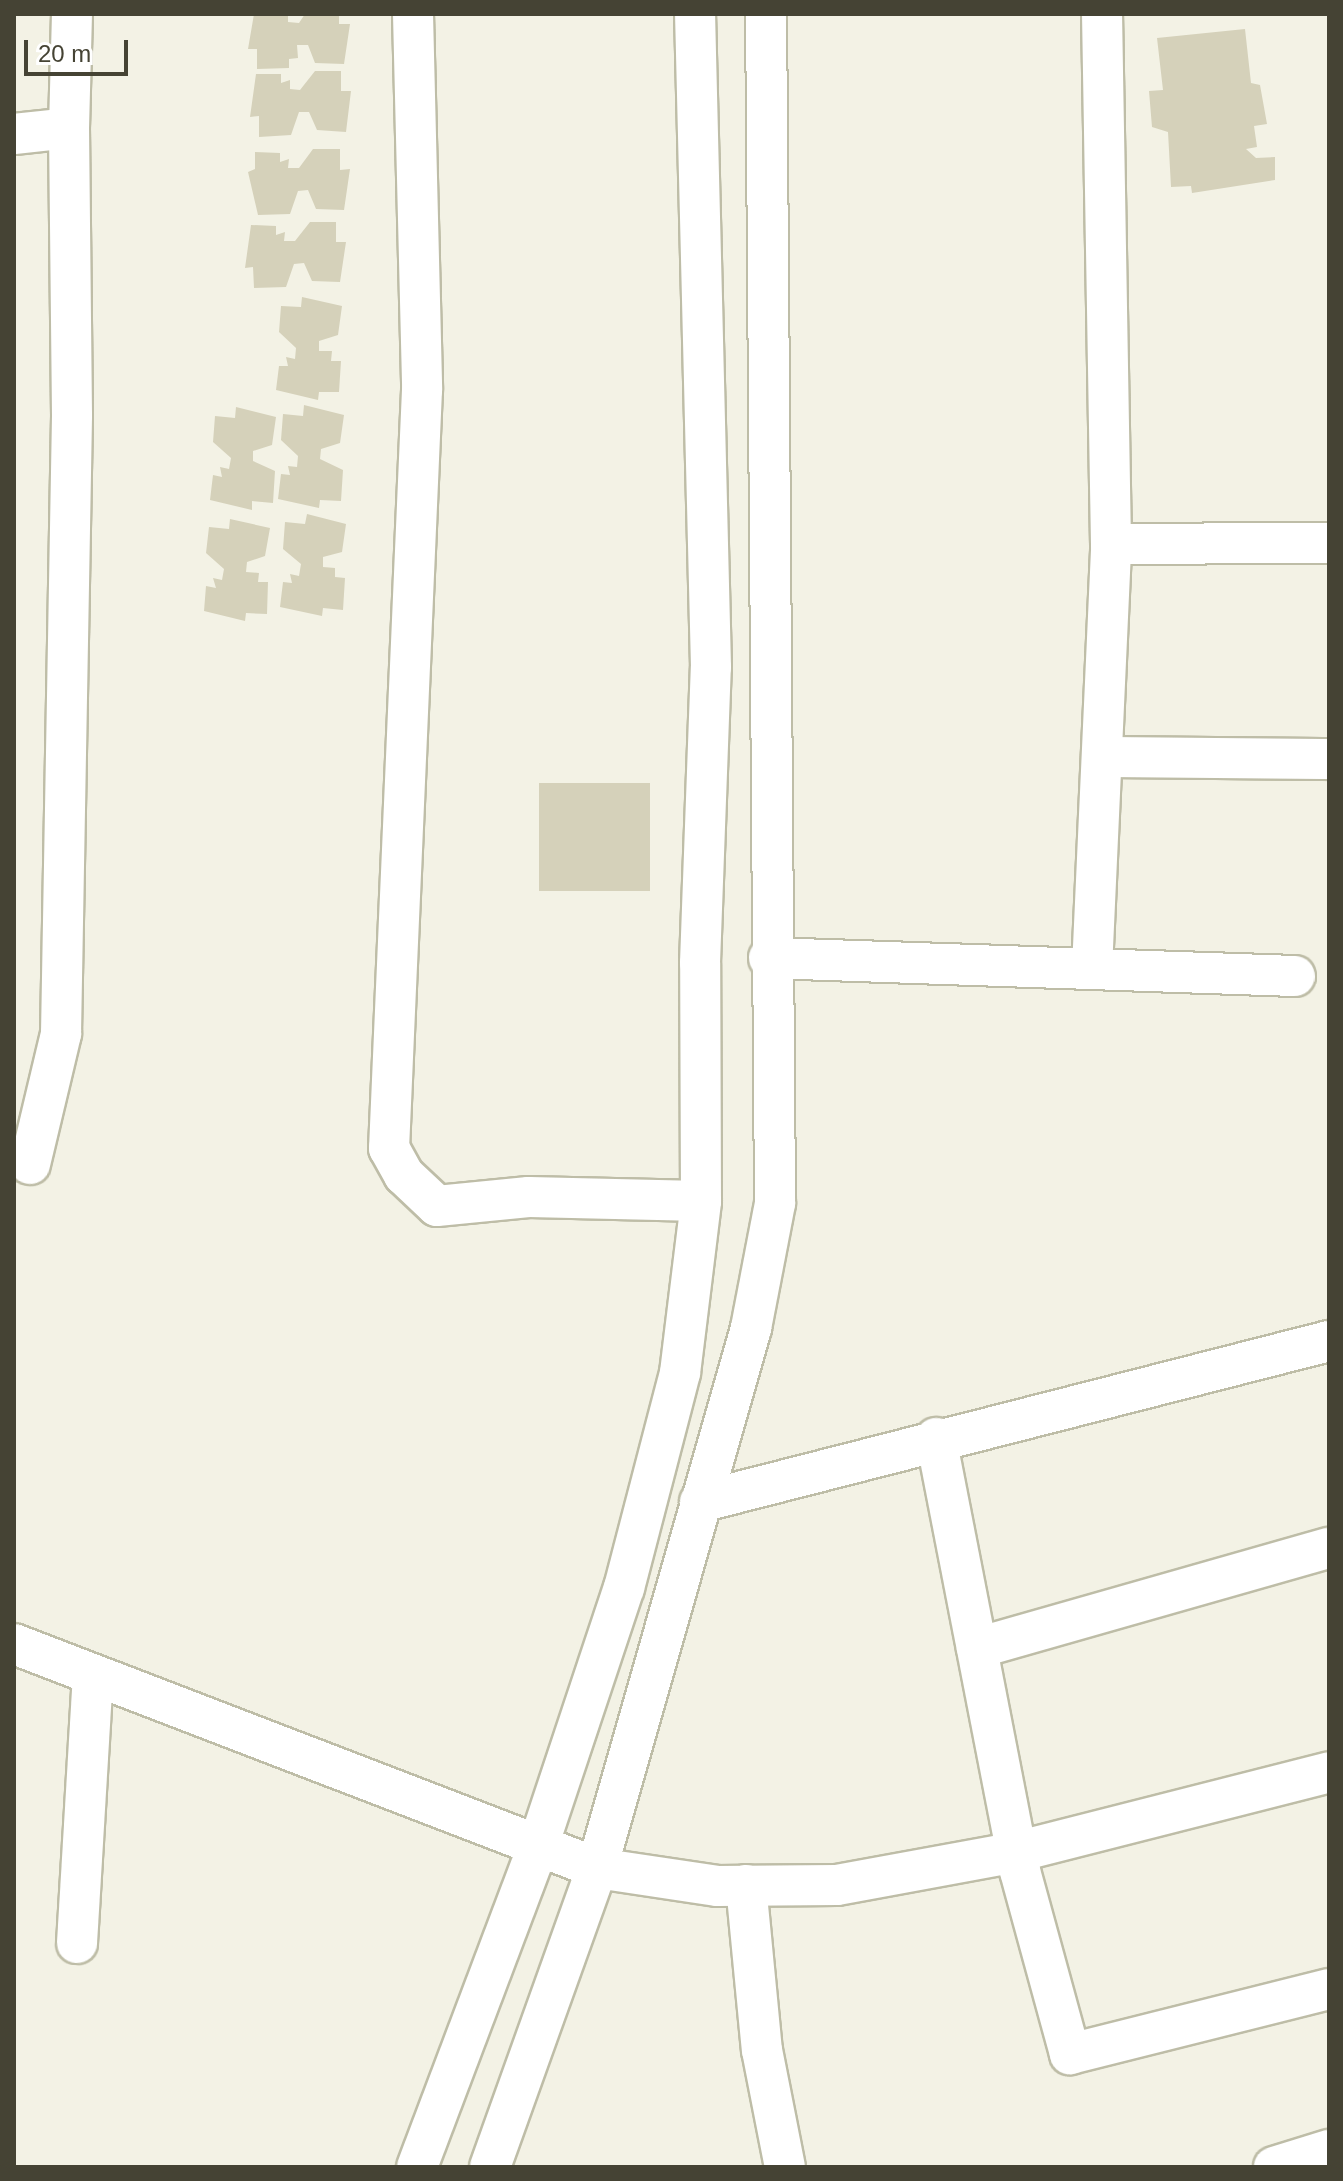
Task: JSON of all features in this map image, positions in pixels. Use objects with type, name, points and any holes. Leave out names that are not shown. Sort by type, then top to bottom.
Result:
[{"type":"street","points":[[30,1164],[61,1034],[72,415],[69,128],[72,14]]},
{"type":"street","points":[[413,14],[422,390],[389,1148],[404,1175],[437,1206],[529,1197],[701,1201]]},
{"type":"street","points":[[417,2167],[538,1846],[624,1588],[680,1373],[701,1201],[700,963],[711,667],[695,14]]},
{"type":"street","points":[[490,2167],[597,1868],[751,1328],[775,1203],[769,958],[766,14]]},
{"type":"street","points":[[1092,969],[1111,544],[1102,14]]},
{"type":"street","points":[[14,134],[69,128]]},
{"type":"street","points":[[1111,544],[1329,543]]},
{"type":"street","points":[[1102,757],[1329,759]]},
{"type":"street","points":[[769,958],[1295,976]]},
{"type":"street","points":[[700,1502],[936,1438],[1329,1341]]},
{"type":"street","points":[[936,1438],[1016,1852],[1070,2054],[1329,1989]]},
{"type":"street","points":[[977,1648],[1329,1548]]},
{"type":"street","points":[[14,1644],[93,1677],[597,1868],[746,1885],[837,1885],[1016,1852],[1329,1772]]},
{"type":"street","points":[[77,1943],[93,1677]]},
{"type":"street","points":[[746,1885],[762,2050],[785,2167]]},
{"type":"street","points":[[1274,2167],[1329,2150]]},
{"type":"building","points":[[254,14],[288,14],[288,22],[299,23],[305,14],[339,14],[339,24],[350,24],[344,64],[315,63],[308,45],[297,45],[298,58],[289,59],[289,68],[257,69],[257,49],[248,49]]},
{"type":"building","points":[[1245,29],[1251,83],[1260,85],[1267,124],[1254,126],[1257,147],[1246,149],[1256,158],[1275,157],[1275,180],[1192,193],[1191,186],[1171,187],[1168,132],[1152,127],[1149,91],[1163,90],[1157,38]]},
{"type":"building","points":[[315,71],[341,71],[341,91],[351,91],[346,132],[317,130],[309,112],[299,112],[291,135],[259,137],[259,116],[250,117],[256,74],[281,74],[281,83],[290,80],[290,89],[300,90]]},
{"type":"building","points":[[313,149],[340,149],[340,170],[350,169],[344,210],[316,209],[308,190],[298,191],[290,214],[258,215],[248,172],[255,169],[255,152],[280,153],[280,162],[289,159],[288,168],[299,168]]},
{"type":"building","points":[[310,222],[336,222],[336,242],[346,242],[340,282],[312,281],[304,263],[294,264],[286,287],[254,288],[253,267],[245,268],[251,225],[276,226],[276,235],[285,232],[284,241],[295,241]]},
{"type":"building","points":[[302,297],[342,306],[338,335],[319,341],[319,351],[332,351],[331,361],[341,361],[339,392],[319,392],[318,400],[276,390],[279,366],[288,366],[286,357],[295,359],[296,348],[279,332],[281,306],[301,307]]},
{"type":"building","points":[[304,405],[344,415],[340,443],[321,449],[320,459],[343,470],[341,501],[320,500],[319,508],[278,499],[281,474],[290,475],[288,466],[297,467],[298,456],[281,440],[283,414],[303,416]]},
{"type":"building","points":[[236,407],[276,417],[272,445],[253,451],[253,461],[275,471],[273,503],[252,501],[252,510],[210,500],[213,475],[222,477],[220,467],[229,469],[231,458],[213,442],[215,416],[235,418]]},
{"type":"building","points":[[307,514],[346,524],[342,552],[323,557],[323,567],[335,568],[335,577],[345,578],[343,610],[323,608],[322,616],[280,607],[283,582],[292,583],[290,574],[299,576],[301,564],[283,549],[285,522],[305,524]]},
{"type":"building","points":[[230,519],[270,528],[265,556],[247,562],[246,572],[259,573],[258,582],[268,582],[267,614],[246,613],[245,621],[204,611],[206,586],[216,588],[213,578],[222,580],[224,569],[206,553],[209,527],[229,529]]},
{"type":"building","points":[[539,783],[650,783],[650,891],[539,891]]}]
